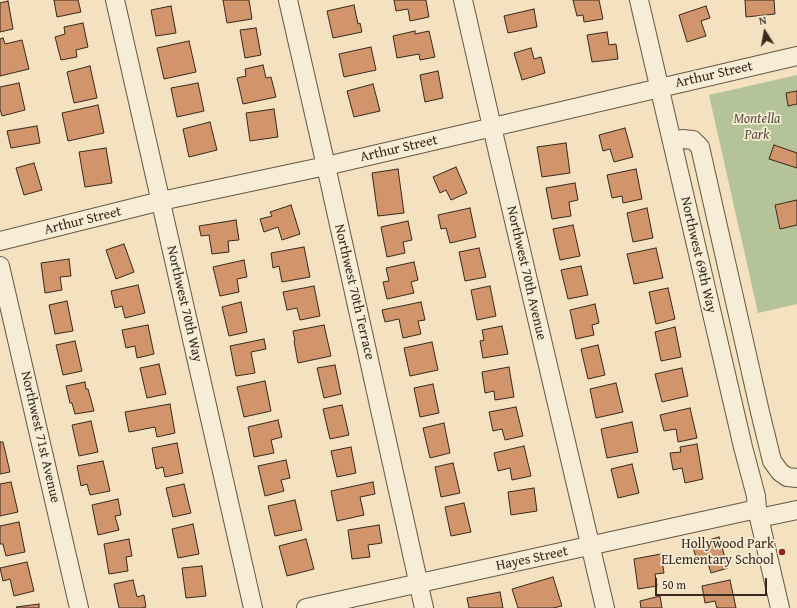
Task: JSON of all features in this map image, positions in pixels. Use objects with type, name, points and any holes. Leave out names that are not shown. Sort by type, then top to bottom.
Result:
[{"type":"street","name":"Northwest 70th Way","points":[[114,0],[253,608]]},
{"type":"street","name":"Northwest 70th Terrace","points":[[288,0],[424,608]]},
{"type":"street","name":"Northwest 70th Avenue","points":[[463,0],[605,608]]},
{"type":"street","name":"Northwest 69th Way","points":[[640,0],[743,447],[756,496],[758,514],[780,608]]},
{"type":"street","name":"Arthur Street","points":[[0,241],[161,201],[326,166],[797,56]]},
{"type":"street","points":[[672,142],[682,139],[694,140],[700,147],[772,461],[780,472],[787,477],[797,478]]},
{"type":"street","name":"Northwest 71st Avenue","points":[[0,266],[79,608]]},
{"type":"street","points":[[743,447],[767,442]]},
{"type":"street","name":"Hayes Street","points":[[306,608],[590,546],[758,514],[797,510]]},
{"type":"green space","name":"Montella Park","points":[[797,75],[797,304],[758,313],[709,95]]},
{"type":"building","points":[[54,0],[78,0],[81,12],[57,17]]},
{"type":"building","points":[[223,0],[249,0],[252,19],[227,23]]},
{"type":"building","points":[[394,0],[426,0],[429,17],[410,21],[408,9],[396,11]]},
{"type":"building","points":[[573,0],[599,0],[603,19],[584,22],[583,15],[577,16]]},
{"type":"building","points":[[745,0],[774,0],[775,14],[746,17]]},
{"type":"building","points":[[8,1],[13,29],[0,32],[0,3]]},
{"type":"building","points":[[354,5],[358,24],[360,23],[362,32],[333,38],[327,11]]},
{"type":"building","points":[[171,6],[176,33],[156,36],[151,10]]},
{"type":"building","points":[[706,6],[710,18],[701,21],[706,36],[687,42],[679,15]]},
{"type":"building","points":[[534,9],[537,27],[508,33],[504,16]]},
{"type":"building","points":[[83,23],[88,47],[76,50],[77,57],[61,60],[55,37],[65,34],[64,27]]},
{"type":"building","points":[[256,28],[261,55],[245,58],[240,30]]},
{"type":"building","points":[[415,31],[415,34],[429,31],[435,57],[420,60],[419,54],[397,58],[393,36]]},
{"type":"building","points":[[607,32],[609,45],[616,44],[618,59],[592,62],[587,35]]},
{"type":"building","points":[[3,38],[5,44],[22,40],[29,69],[0,76],[0,39]]},
{"type":"building","points":[[189,41],[196,72],[164,79],[157,48]]},
{"type":"building","points":[[371,47],[376,70],[344,77],[339,54]]},
{"type":"building","points":[[531,48],[534,59],[541,57],[545,73],[522,80],[514,53]]},
{"type":"building","points":[[263,65],[266,78],[271,77],[276,97],[243,104],[237,78],[246,76],[245,69]]},
{"type":"building","points":[[90,66],[97,98],[74,103],[67,72]]},
{"type":"building","points":[[438,71],[443,98],[425,102],[420,75]]},
{"type":"building","points":[[19,83],[25,110],[2,116],[0,109],[0,87]]},
{"type":"building","points":[[198,83],[204,111],[177,117],[171,88]]},
{"type":"building","points":[[373,84],[380,111],[354,117],[347,91]]},
{"type":"building","points":[[797,91],[797,104],[788,106],[786,93]]},
{"type":"building","points":[[98,105],[104,133],[68,141],[62,113]]},
{"type":"building","points":[[274,109],[278,137],[250,141],[246,113]]},
{"type":"building","points":[[210,122],[217,150],[189,157],[183,129]]},
{"type":"building","points":[[37,126],[40,143],[11,148],[7,131]]},
{"type":"building","points":[[625,128],[633,157],[614,162],[610,149],[603,151],[599,135]]},
{"type":"building","points":[[566,143],[570,173],[542,177],[537,147]]},
{"type":"building","points":[[774,145],[797,153],[797,168],[769,159]]},
{"type":"building","points":[[106,148],[112,183],[85,187],[79,152]]},
{"type":"building","points":[[34,163],[42,190],[24,195],[16,168]]},
{"type":"building","points":[[456,167],[467,193],[451,200],[446,190],[440,193],[433,177]]},
{"type":"building","points":[[398,169],[404,213],[378,216],[372,173]]},
{"type":"building","points":[[636,169],[642,199],[623,203],[622,196],[612,198],[607,175]]},
{"type":"building","points":[[575,183],[578,200],[569,202],[571,216],[552,219],[546,188]]},
{"type":"building","points":[[797,200],[797,225],[780,229],[775,205]]},
{"type":"building","points":[[291,205],[300,234],[282,240],[278,227],[264,232],[260,219],[272,216],[270,212]]},
{"type":"building","points":[[470,208],[476,237],[450,243],[446,228],[441,229],[438,215]]},
{"type":"building","points":[[647,208],[653,238],[633,242],[627,213]]},
{"type":"building","points":[[236,220],[239,240],[228,241],[229,252],[212,254],[209,235],[201,236],[199,226]]},
{"type":"building","points":[[408,221],[412,240],[403,242],[405,253],[387,257],[381,227]]},
{"type":"building","points":[[573,225],[580,256],[560,260],[553,229]]},
{"type":"building","points":[[124,244],[134,272],[116,279],[106,250]]},
{"type":"building","points":[[304,247],[310,277],[282,282],[279,266],[273,268],[271,253]]},
{"type":"building","points":[[479,248],[486,277],[465,281],[459,252]]},
{"type":"building","points":[[656,248],[663,278],[634,284],[627,254]]},
{"type":"building","points":[[69,259],[71,276],[60,277],[62,290],[45,293],[41,263]]},
{"type":"building","points":[[244,260],[247,277],[237,279],[239,292],[220,296],[213,267]]},
{"type":"building","points":[[414,262],[418,280],[411,282],[414,293],[387,299],[383,282],[389,281],[386,268]]},
{"type":"building","points":[[581,266],[588,295],[568,299],[561,270]]},
{"type":"building","points":[[138,285],[145,313],[125,318],[122,306],[115,308],[111,291]]},
{"type":"building","points":[[314,286],[320,316],[300,320],[297,308],[287,310],[283,292]]},
{"type":"building","points":[[490,286],[496,316],[477,320],[471,290]]},
{"type":"building","points":[[668,288],[675,319],[656,324],[649,292]]},
{"type":"building","points":[[67,301],[73,331],[55,334],[49,305]]},
{"type":"building","points":[[241,302],[247,332],[229,336],[222,307]]},
{"type":"building","points":[[421,302],[425,320],[418,321],[421,334],[403,338],[399,319],[385,322],[382,310]]},
{"type":"building","points":[[595,304],[599,323],[592,325],[594,335],[576,339],[570,310]]},
{"type":"building","points":[[148,325],[154,354],[137,358],[135,346],[126,348],[122,330]]},
{"type":"building","points":[[324,325],[331,356],[298,363],[293,331]]},
{"type":"building","points":[[502,326],[508,354],[483,358],[480,341],[484,340],[482,330]]},
{"type":"building","points":[[675,327],[681,357],[661,361],[655,332]]},
{"type":"building","points":[[264,339],[266,349],[251,352],[255,373],[236,376],[230,346]]},
{"type":"building","points":[[75,341],[82,371],[63,375],[56,345]]},
{"type":"building","points":[[432,342],[438,370],[410,376],[404,348]]},
{"type":"building","points":[[598,345],[605,375],[588,379],[581,349]]},
{"type":"building","points":[[159,364],[166,394],[147,398],[140,368]]},
{"type":"building","points":[[335,365],[341,394],[324,398],[317,368]]},
{"type":"building","points":[[509,367],[514,397],[495,400],[494,391],[485,393],[482,372]]},
{"type":"building","points":[[682,368],[688,396],[662,402],[655,374]]},
{"type":"building","points":[[265,381],[271,411],[244,417],[237,387]]},
{"type":"building","points":[[85,382],[94,411],[75,414],[72,403],[70,403],[66,386]]},
{"type":"building","points":[[616,383],[623,412],[596,418],[590,389]]},
{"type":"building","points":[[433,384],[439,413],[420,417],[414,388]]},
{"type":"building","points":[[170,404],[175,433],[157,437],[155,427],[129,432],[125,412]]},
{"type":"building","points":[[342,405],[349,435],[330,439],[323,409]]},
{"type":"building","points":[[516,407],[523,436],[505,440],[502,429],[493,431],[489,412]]},
{"type":"building","points":[[690,408],[697,438],[678,442],[676,429],[664,431],[660,415]]},
{"type":"building","points":[[278,420],[282,437],[271,440],[274,453],[254,457],[248,427]]},
{"type":"building","points":[[91,421],[98,452],[79,456],[72,425]]},
{"type":"building","points":[[632,422],[638,452],[607,458],[601,429]]},
{"type":"building","points":[[444,423],[450,453],[430,458],[423,428]]},
{"type":"building","points":[[0,442],[3,442],[10,472],[0,474]]},
{"type":"building","points":[[177,443],[183,473],[165,477],[163,467],[156,469],[152,448]]},
{"type":"building","points":[[697,444],[703,479],[685,483],[682,468],[673,470],[670,453],[681,452],[680,447]]},
{"type":"building","points":[[524,446],[531,476],[512,480],[510,468],[498,471],[494,453]]},
{"type":"building","points":[[351,447],[356,473],[337,477],[331,451]]},
{"type":"building","points":[[286,460],[290,478],[281,480],[284,491],[265,496],[258,466]]},
{"type":"building","points":[[103,461],[110,491],[90,495],[87,484],[81,486],[77,466]]},
{"type":"building","points":[[453,463],[460,493],[441,497],[435,467]]},
{"type":"building","points":[[632,464],[639,493],[618,498],[611,469]]},
{"type":"building","points":[[11,482],[18,512],[0,516],[0,484]]},
{"type":"building","points":[[373,482],[375,494],[360,497],[364,515],[337,521],[331,491]]},
{"type":"building","points":[[184,484],[191,513],[173,517],[166,488]]},
{"type":"building","points":[[534,488],[537,511],[511,515],[508,492]]},
{"type":"building","points":[[118,499],[121,515],[115,516],[119,530],[98,535],[92,505]]},
{"type":"building","points":[[295,500],[302,530],[275,536],[268,506]]},
{"type":"building","points":[[464,503],[471,532],[451,536],[445,507]]},
{"type":"building","points":[[19,522],[25,552],[6,556],[3,544],[0,544],[0,526]]},
{"type":"building","points":[[193,524],[199,554],[178,558],[172,529]]},
{"type":"building","points":[[379,525],[382,543],[368,545],[370,557],[352,559],[348,530]]},
{"type":"building","points":[[719,537],[728,568],[711,573],[706,557],[697,560],[692,545]]},
{"type":"building","points":[[129,539],[132,556],[126,557],[128,571],[109,574],[104,544]]},
{"type":"building","points":[[306,539],[314,569],[287,576],[279,546]]},
{"type":"building","points":[[661,554],[664,573],[655,574],[657,586],[638,589],[634,559]]},
{"type":"building","points":[[27,562],[34,591],[14,596],[10,579],[3,581],[0,568]]},
{"type":"building","points":[[202,566],[206,596],[186,598],[182,568]]},
{"type":"building","points":[[553,577],[562,606],[553,608],[518,608],[512,589]]},
{"type":"building","points":[[133,580],[137,597],[144,595],[146,607],[119,608],[114,584]]},
{"type":"building","points":[[730,580],[736,608],[717,608],[715,601],[705,603],[702,586]]},
{"type":"building","points":[[500,592],[503,608],[469,608],[467,598]]},
{"type":"building","points":[[660,596],[662,608],[641,608],[640,601]]},
{"type":"building","points":[[39,604],[39,608],[16,607]]},
{"type":"place","name":"Hollywood Park ELementary School","points":[[782,552]]}]
